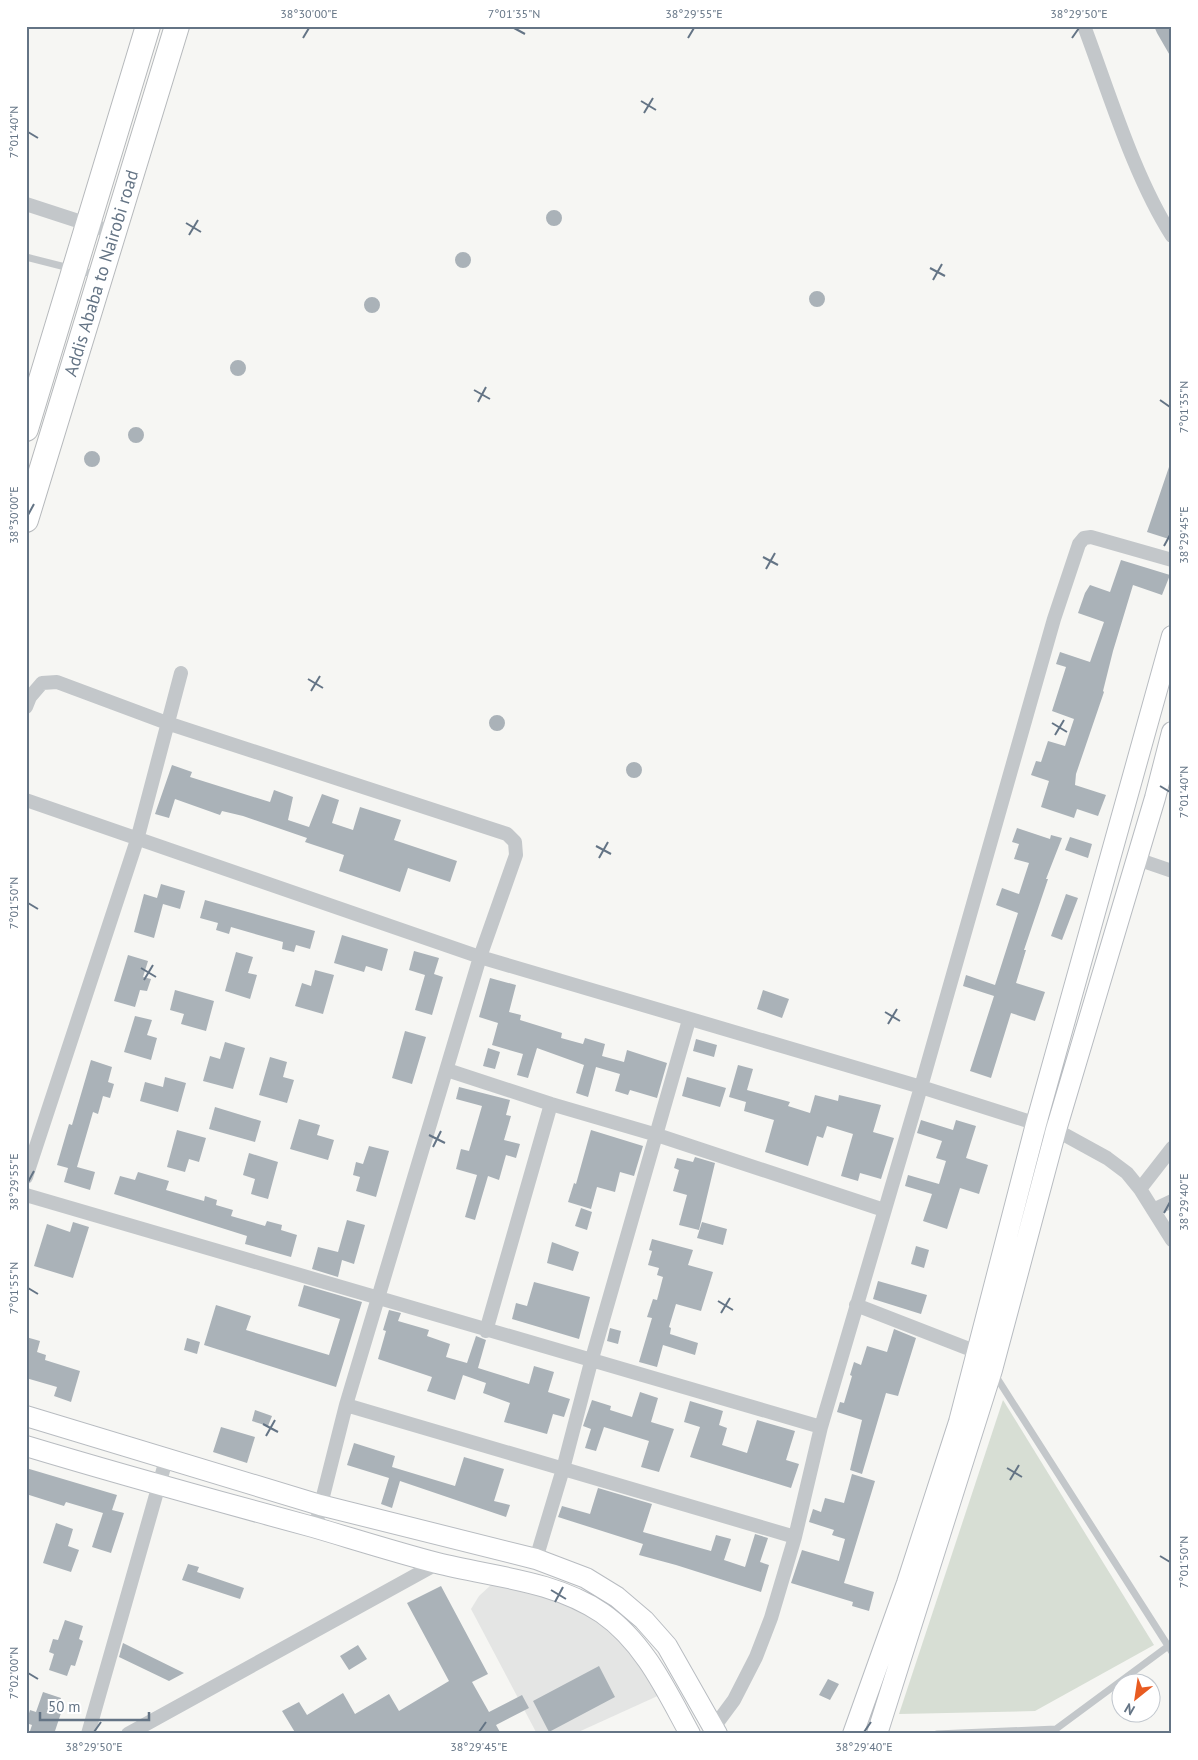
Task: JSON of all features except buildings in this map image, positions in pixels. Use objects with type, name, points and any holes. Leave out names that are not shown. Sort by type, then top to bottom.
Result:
[{"type":"highway","name":"Addis Ababa to Nairobi road","points":[[26,430],[148,26]]},
{"type":"highway","name":"Addis Ababa to Nairobi road","points":[[26,520],[100,276],[116,233],[177,26]]},
{"type":"main road","points":[[853,1734],[910,1574],[959,1422],[1036,1124],[1172,636]]},
{"type":"main road","points":[[877,1734],[992,1370],[1056,1130],[1137,859],[1172,732]]},
{"type":"main road","points":[[26,1416],[166,1460],[320,1505],[536,1559],[586,1578],[617,1597],[644,1620],[666,1646],[716,1730]]},
{"type":"main road","points":[[26,1446],[158,1486],[438,1563],[523,1581],[568,1596],[601,1613],[626,1632],[659,1677],[690,1734]]},
{"type":"main road","points":[[551,1590],[556,1566]]},
{"type":"street","points":[[1084,26],[1135,159],[1161,220],[1172,236]]},
{"type":"street","points":[[26,204],[116,233]]},
{"type":"street","points":[[716,1730],[756,1657],[771,1618],[795,1537],[821,1427],[921,1087],[1054,619],[1079,544],[1084,538],[1091,537],[1172,560]]},
{"type":"street","points":[[26,1177],[137,840],[181,673]]},
{"type":"street","points":[[26,707],[30,697],[42,683],[57,682],[167,722],[507,834],[515,842],[516,855],[480,957],[448,1070],[346,1405],[315,1528]]},
{"type":"street","points":[[26,800],[137,840],[480,957],[921,1087],[1056,1130],[1107,1158],[1127,1173],[1172,1240]]},
{"type":"street","points":[[1137,859],[1172,871]]},
{"type":"street","points":[[536,1559],[564,1469],[591,1362],[689,1020]]},
{"type":"street","points":[[448,1070],[551,1104],[657,1135],[884,1210]]},
{"type":"street","points":[[486,1331],[551,1104]]},
{"type":"street","points":[[1140,1190],[1172,1148]]},
{"type":"street","points":[[26,1195],[591,1362],[821,1427]]},
{"type":"street","points":[[1153,1210],[1172,1201]]},
{"type":"street","points":[[856,1305],[978,1352],[992,1370]]},
{"type":"street","points":[[346,1405],[795,1537]]},
{"type":"street","points":[[88,1734],[166,1460]]},
{"type":"street","points":[[128,1734],[438,1563]]},
{"type":"lane","points":[[26,257],[100,276]]},
{"type":"lane","points":[[937,1734],[1057,1731],[1171,1647],[992,1370]]},
{"type":"shaded area","points":[[1003,1400],[1154,1645],[1035,1711],[899,1714]]},
{"type":"shaded area","points":[[492,1584],[565,1602],[618,1632],[662,1694],[574,1734],[537,1734],[471,1609],[479,1596]]}]
